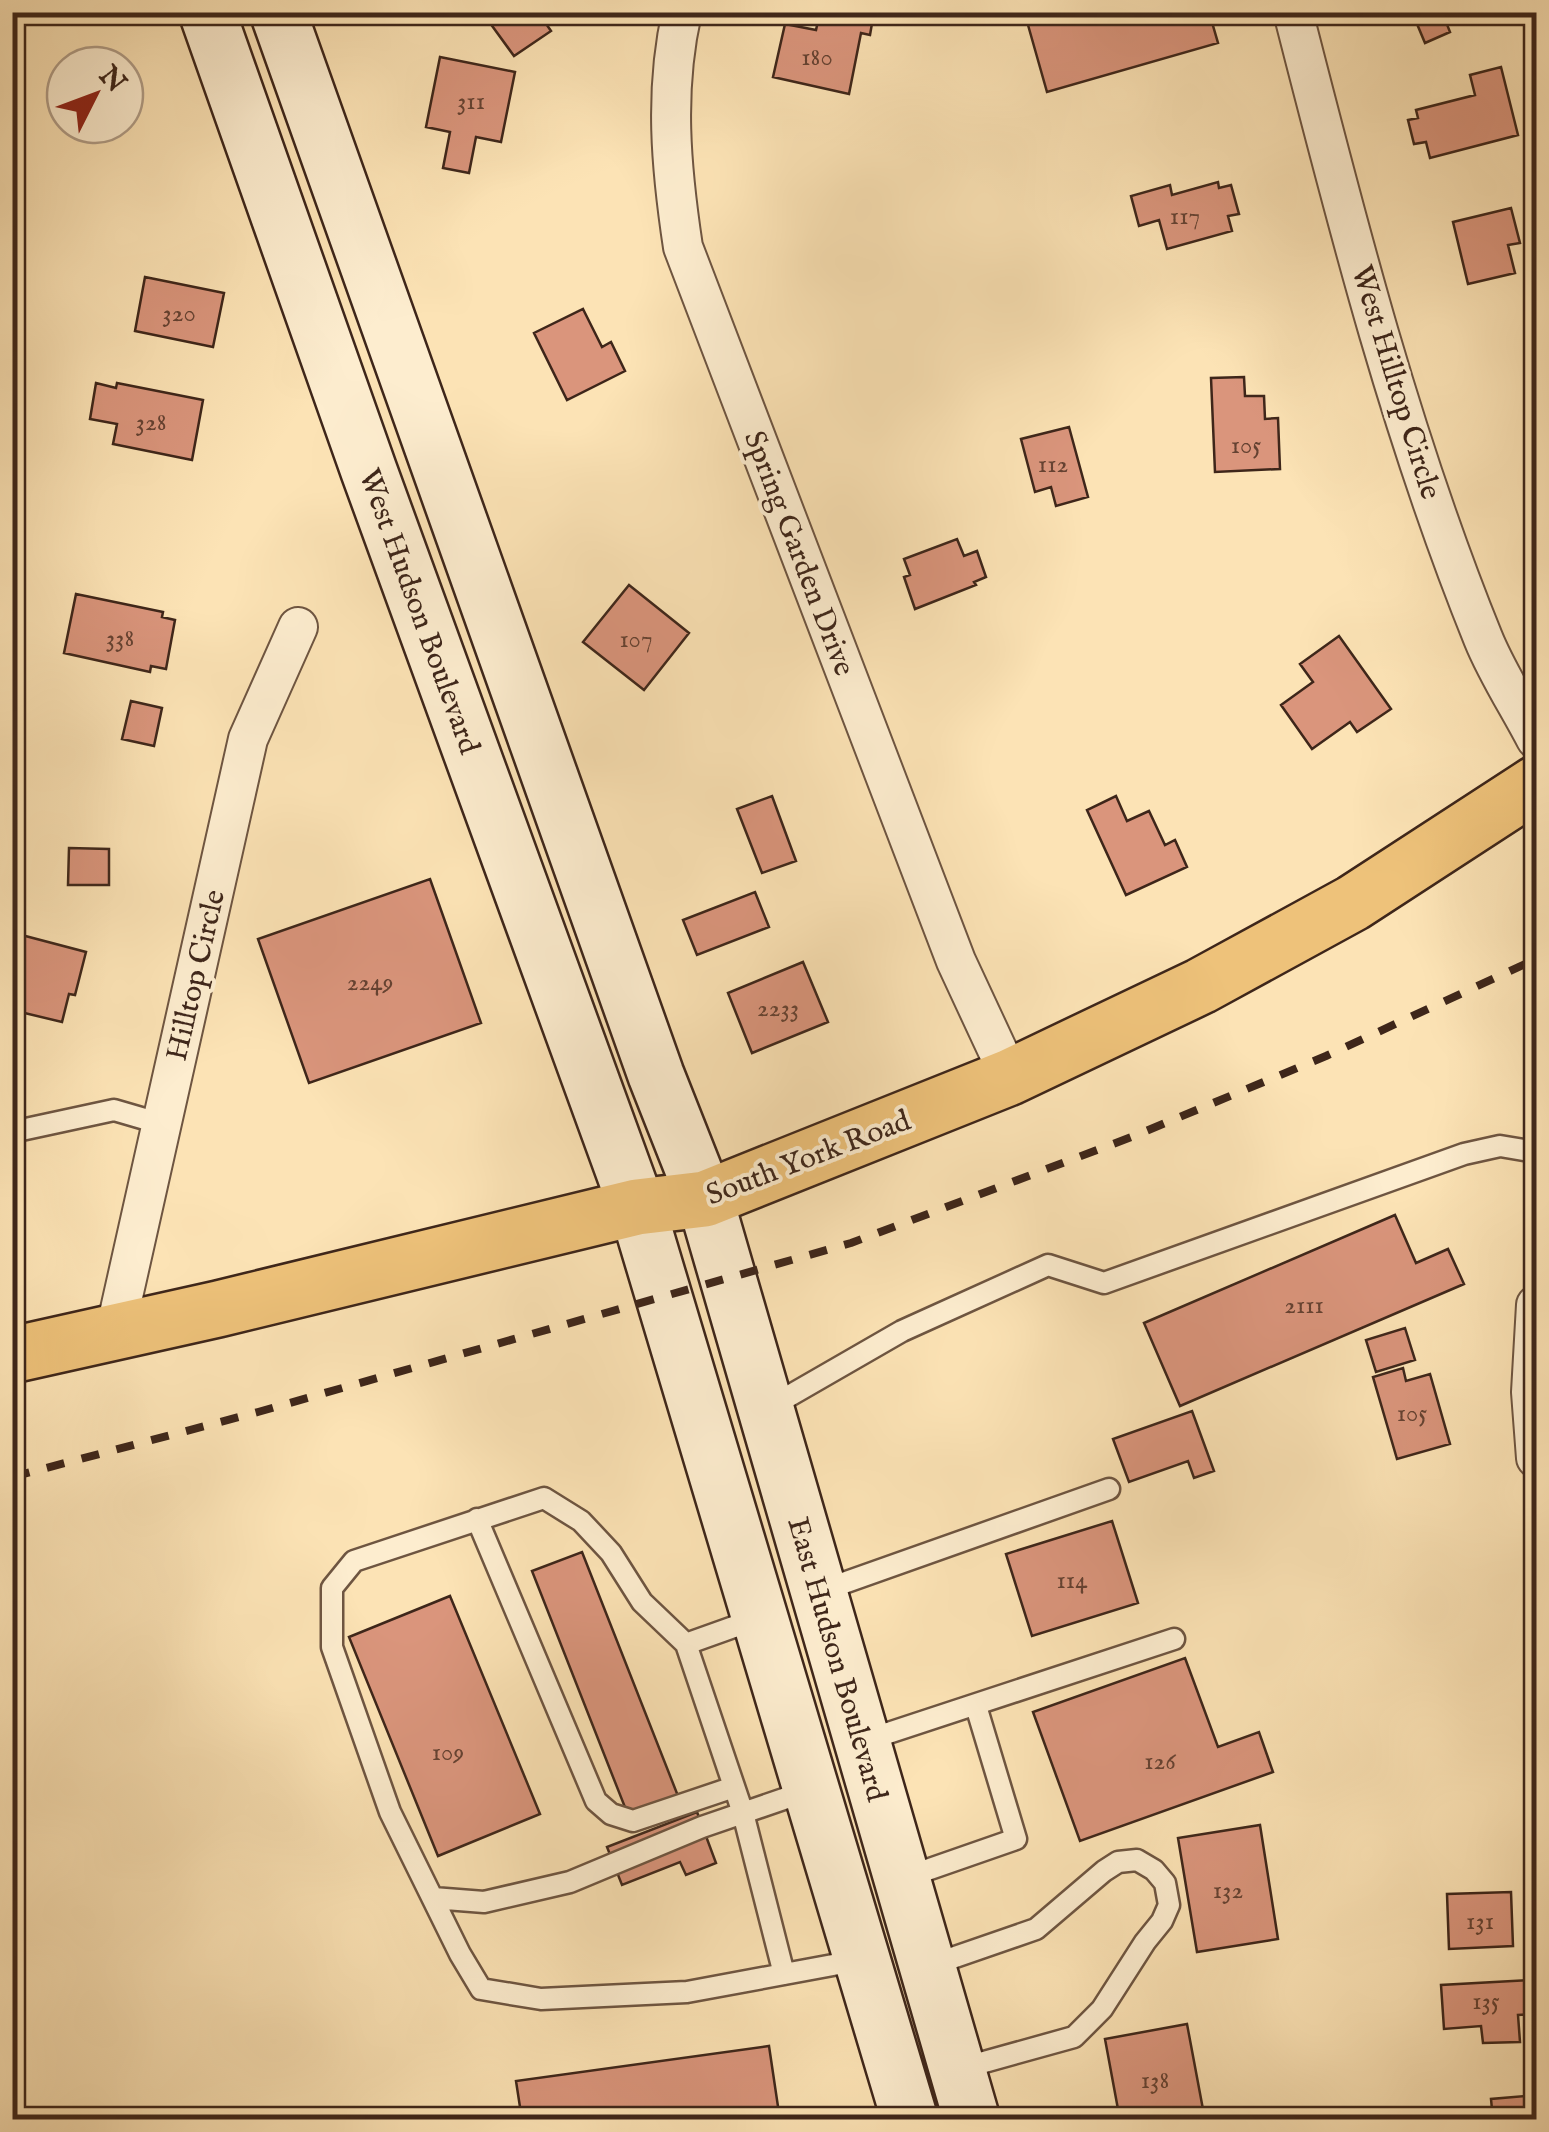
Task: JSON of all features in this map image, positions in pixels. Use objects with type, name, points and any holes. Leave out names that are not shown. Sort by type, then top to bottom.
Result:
[{"type":"main road","name":"West Hudson Boulevard","points":[[207,12],[637,1207]]},
{"type":"main road","points":[[278,12],[656,1075],[705,1200]]},
{"type":"main road","name":"South York Road","points":[[13,1353],[116,1332],[637,1207],[705,1200],[1010,1077],[1201,986],[1353,903],[1536,784]]},
{"type":"main road","name":"East Hudson Boulevard","points":[[705,1200],[964,2095]]},
{"type":"main road","name":"East Hudson Boulevard","points":[[637,1207],[910,2120]]},
{"type":"street","name":"Spring Garden Drive","points":[[682,12],[672,56],[671,162],[683,247],[956,961],[1010,1077]]},
{"type":"street","name":"West Hilltop Circle","points":[[1294,12],[1333,167],[1413,444],[1484,642],[1536,739]]},
{"type":"street","name":"Hilltop Circle","points":[[116,1332],[248,739],[298,627]]},
{"type":"street","points":[[1536,1305],[1530,1392],[1536,1458]]},
{"type":"lane","points":[[12,1132],[114,1110],[162,1124]]},
{"type":"lane","points":[[766,1409],[902,1331],[1048,1265],[1104,1284],[1464,1154],[1500,1146],[1536,1152]]},
{"type":"lane","points":[[819,1592],[1110,1489]]},
{"type":"lane","points":[[784,1974],[743,1812],[686,1644],[642,1602],[611,1553],[582,1520],[544,1498],[354,1560],[332,1588],[332,1647],[390,1812],[482,1989],[541,2000],[687,1992],[862,1960]]},
{"type":"lane","points":[[468,1522],[596,1801],[611,1814],[633,1821],[734,1788]]},
{"type":"lane","points":[[686,1644],[760,1618]]},
{"type":"lane","points":[[862,1742],[1174,1639]]},
{"type":"lane","points":[[902,1879],[1016,1839],[976,1706]]},
{"type":"lane","points":[[433,1898],[484,1902],[570,1882],[743,1812],[811,1789]]},
{"type":"lane","points":[[927,1966],[1036,1929],[1118,1862],[1137,1860],[1154,1870],[1165,1884],[1168,1905],[1162,1921],[1144,1942],[1102,2009],[1074,2037],[964,2095]]},
{"type":"building","points":[[505,12],[538,12],[551,31],[514,56],[490,23]]},
{"type":"building","points":[[820,12],[874,12],[870,35],[861,33],[849,94],[773,77],[785,24],[816,30]]},
{"type":"building","points":[[1050,12],[1209,12],[1218,43],[1047,92],[1028,25],[1052,19]]},
{"type":"building","points":[[1412,12],[1465,14],[1446,22],[1450,32],[1425,43]]},
{"type":"building","points":[[440,57],[515,72],[501,142],[476,137],[469,173],[443,168],[450,132],[426,127]]},
{"type":"building","points":[[1501,67],[1518,135],[1430,158],[1426,142],[1414,144],[1408,120],[1418,118],[1416,110],[1475,95],[1470,75]]},
{"type":"building","points":[[1218,182],[1219,188],[1231,185],[1239,214],[1228,216],[1232,231],[1167,249],[1159,220],[1139,226],[1131,196],[1170,185],[1172,195]]},
{"type":"building","points":[[1511,208],[1520,243],[1508,245],[1515,273],[1468,284],[1453,222]]},
{"type":"building","points":[[145,277],[224,293],[213,347],[135,331]]},
{"type":"building","points":[[583,309],[602,347],[611,342],[625,371],[567,400],[534,333]]},
{"type":"building","points":[[1244,377],[1245,396],[1264,396],[1265,419],[1278,418],[1280,469],[1215,472],[1211,378]]},
{"type":"building","points":[[96,383],[116,388],[117,383],[203,400],[192,460],[113,444],[117,424],[90,419]]},
{"type":"building","points":[[1069,427],[1088,497],[1056,506],[1051,487],[1035,492],[1021,439]]},
{"type":"building","points":[[957,539],[964,556],[977,551],[986,577],[974,582],[976,585],[915,609],[904,577],[910,575],[904,559]]},
{"type":"building","points":[[629,585],[689,633],[644,690],[583,642]]},
{"type":"building","points":[[76,594],[163,612],[162,617],[175,620],[166,669],[151,666],[150,672],[64,653]]},
{"type":"building","points":[[1339,636],[1391,709],[1357,732],[1350,722],[1312,749],[1281,705],[1313,682],[1300,664]]},
{"type":"building","points":[[131,701],[162,708],[154,746],[122,739]]},
{"type":"building","points":[[772,796],[796,861],[762,873],[737,809]]},
{"type":"building","points":[[1116,796],[1127,821],[1149,811],[1165,845],[1175,840],[1187,867],[1126,895],[1087,810]]},
{"type":"building","points":[[69,848],[109,849],[109,885],[68,885]]},
{"type":"building","points":[[430,879],[481,1023],[309,1083],[258,939]]},
{"type":"building","points":[[755,892],[769,927],[697,955],[683,920]]},
{"type":"building","points":[[14,933],[86,952],[75,995],[69,994],[62,1022],[12,1010]]},
{"type":"building","points":[[803,962],[828,1022],[752,1053],[728,993]]},
{"type":"building","points":[[1395,1215],[1416,1263],[1448,1249],[1464,1284],[1180,1406],[1144,1323]]},
{"type":"building","points":[[1405,1328],[1415,1360],[1376,1372],[1366,1340]]},
{"type":"building","points":[[1403,1368],[1406,1381],[1430,1374],[1450,1444],[1397,1459],[1373,1377]]},
{"type":"building","points":[[1192,1411],[1214,1471],[1194,1478],[1188,1461],[1129,1482],[1113,1439]]},
{"type":"building","points":[[1112,1521],[1138,1603],[1032,1636],[1006,1554]]},
{"type":"building","points":[[582,1552],[678,1796],[628,1815],[532,1571]]},
{"type":"building","points":[[450,1596],[540,1814],[438,1856],[349,1637]]},
{"type":"building","points":[[1185,1658],[1218,1747],[1259,1732],[1273,1772],[1080,1841],[1033,1712]]},
{"type":"building","points":[[697,1812],[716,1863],[686,1875],[680,1862],[622,1885],[607,1847]]},
{"type":"building","points":[[1260,1825],[1278,1939],[1197,1952],[1178,1838]]},
{"type":"building","points":[[1511,1892],[1513,1946],[1449,1949],[1447,1894]]},
{"type":"building","points":[[1529,1980],[1531,2014],[1518,2015],[1520,2042],[1483,2043],[1481,2026],[1444,2029],[1441,1985]]},
{"type":"building","points":[[1187,2024],[1205,2120],[1120,2120],[1105,2039]]},
{"type":"building","points":[[769,2046],[780,2120],[522,2120],[516,2081]]},
{"type":"building","points":[[1525,2096],[1527,2120],[1493,2120],[1491,2099]]},
{"type":"railway","points":[[12,1477],[258,1412],[851,1243],[1134,1136],[1326,1056],[1536,959]]}]
